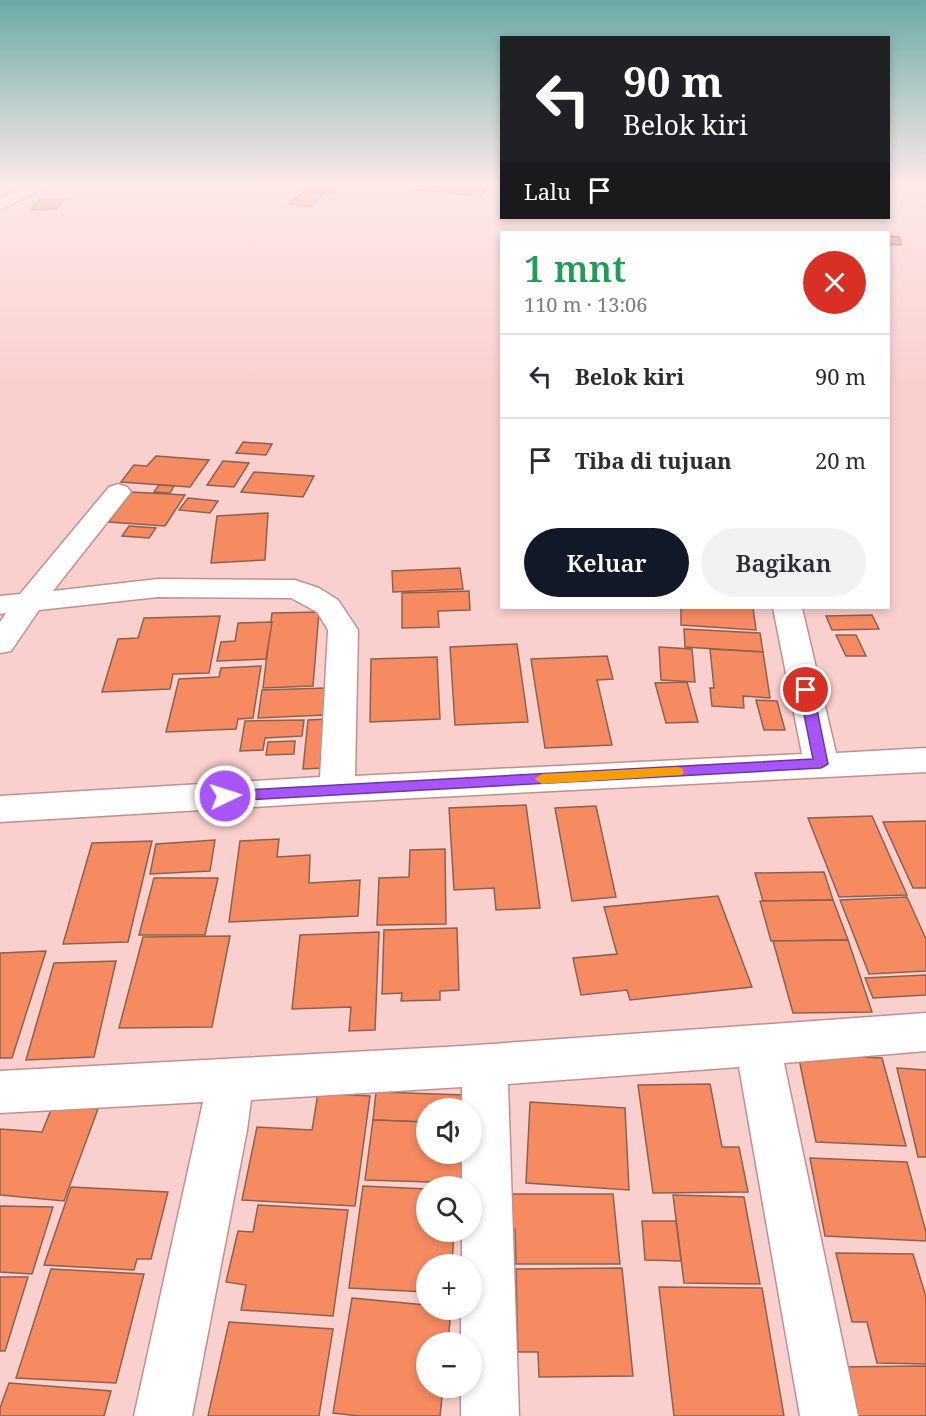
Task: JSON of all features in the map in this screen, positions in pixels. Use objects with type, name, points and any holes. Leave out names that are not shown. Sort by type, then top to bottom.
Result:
[{"type":"street","points":[[0,644],[14,603],[118,492]]},
{"type":"street","points":[[14,603],[158,588],[295,589],[309,594],[328,606],[343,630],[338,789]]},
{"type":"street","points":[[787,609],[821,764]]},
{"type":"street","points":[[0,810],[338,789],[926,760]]},
{"type":"street","points":[[0,1092],[230,1081],[758,1047],[926,1032]]},
{"type":"street","points":[[758,1047],[829,1416]]},
{"type":"street","points":[[485,1064],[490,1416]]},
{"type":"street","points":[[163,1416],[223,1130],[230,1081]]},
{"type":"building","points":[[243,442],[272,444],[266,455],[236,453]]},
{"type":"building","points":[[156,456],[209,460],[190,487],[121,482],[134,465],[147,466]]},
{"type":"building","points":[[223,461],[249,463],[234,487],[207,485]]},
{"type":"building","points":[[254,472],[314,476],[303,497],[241,492]]},
{"type":"building","points":[[159,485],[174,486],[170,493],[154,492]]},
{"type":"building","points":[[131,492],[185,495],[165,526],[109,522]]},
{"type":"building","points":[[188,498],[218,501],[210,513],[179,510]]},
{"type":"building","points":[[268,513],[265,560],[211,563],[217,516]]},
{"type":"building","points":[[129,526],[156,528],[149,538],[122,536]]},
{"type":"building","points":[[460,568],[463,589],[393,592],[392,571]]},
{"type":"building","points":[[469,591],[470,610],[438,611],[439,627],[402,628],[402,593]]},
{"type":"building","points":[[681,609],[753,609],[756,630],[681,625]]},
{"type":"building","points":[[319,612],[313,686],[263,688],[272,613]]},
{"type":"building","points":[[872,615],[879,629],[832,630],[826,616]]},
{"type":"building","points":[[220,616],[209,673],[173,674],[170,689],[102,692],[118,639],[138,638],[144,618]]},
{"type":"building","points":[[272,622],[266,659],[217,661],[221,642],[235,641],[238,623]]},
{"type":"building","points":[[684,629],[760,633],[763,652],[685,647]]},
{"type":"building","points":[[836,635],[856,635],[866,656],[846,656]]},
{"type":"building","points":[[517,644],[528,722],[455,725],[450,647]]},
{"type":"building","points":[[659,647],[692,649],[695,682],[661,680]]},
{"type":"building","points":[[710,649],[763,652],[770,698],[743,696],[744,708],[712,706],[710,688],[714,688]]},
{"type":"building","points":[[607,656],[613,679],[597,680],[612,745],[545,748],[531,659]]},
{"type":"building","points":[[437,657],[440,719],[370,722],[371,659]]},
{"type":"building","points":[[261,666],[253,718],[238,719],[236,729],[166,732],[179,679],[219,677],[221,668]]},
{"type":"building","points":[[687,682],[698,722],[666,723],[655,683]]},
{"type":"building","points":[[326,688],[325,715],[258,718],[262,690]]},
{"type":"building","points":[[756,700],[777,701],[785,730],[764,730]]},
{"type":"building","points":[[327,719],[324,768],[303,769],[308,720]]},
{"type":"building","points":[[304,720],[302,736],[265,738],[263,750],[240,751],[245,721]]},
{"type":"building","points":[[295,741],[294,754],[266,755],[268,742]]},
{"type":"building","points":[[526,805],[540,908],[496,910],[494,888],[454,890],[449,808]]},
{"type":"building","points":[[596,806],[616,897],[572,901],[555,808]]},
{"type":"building","points":[[872,816],[907,895],[839,897],[808,818]]},
{"type":"building","points":[[926,821],[926,888],[913,888],[883,822]]},
{"type":"building","points":[[279,839],[277,857],[310,855],[309,883],[360,880],[358,916],[229,922],[240,841]]},
{"type":"building","points":[[215,840],[210,871],[150,874],[156,844]]},
{"type":"building","points":[[152,841],[128,942],[63,944],[92,843]]},
{"type":"building","points":[[445,849],[446,924],[377,925],[379,878],[409,877],[410,850]]},
{"type":"building","points":[[824,872],[833,900],[763,901],[755,873]]},
{"type":"building","points":[[154,878],[218,878],[205,935],[139,935]]},
{"type":"building","points":[[718,896],[752,987],[630,1000],[627,990],[581,995],[573,958],[617,954],[604,907]]},
{"type":"building","points":[[907,897],[926,939],[926,971],[869,974],[840,900]]},
{"type":"building","points":[[833,900],[848,940],[771,941],[760,901]]},
{"type":"building","points":[[457,928],[459,990],[440,991],[440,1000],[401,1001],[402,993],[382,994],[384,930]]},
{"type":"building","points":[[379,932],[375,1030],[349,1031],[351,1007],[292,1009],[300,935]]},
{"type":"building","points":[[230,936],[212,1027],[119,1028],[143,937]]},
{"type":"building","points":[[848,940],[872,1012],[793,1013],[773,941]]},
{"type":"building","points":[[46,951],[12,1058],[0,1058],[0,953]]},
{"type":"building","points":[[116,961],[94,1057],[26,1060],[54,963]]},
{"type":"building","points":[[926,975],[926,995],[873,998],[865,978]]},
{"type":"building","points":[[798,1054],[882,1058],[906,1146],[816,1142]]},
{"type":"building","points":[[897,1068],[926,1070],[926,1157],[918,1157]]},
{"type":"building","points":[[710,1084],[722,1147],[739,1147],[748,1192],[653,1193],[638,1085]]},
{"type":"building","points":[[376,1092],[466,1095],[466,1098],[416,1098],[416,1122],[373,1120]]},
{"type":"building","points":[[318,1093],[370,1096],[355,1206],[242,1200],[257,1127],[312,1130]]},
{"type":"building","points":[[530,1102],[625,1108],[629,1190],[526,1183]]},
{"type":"building","points":[[53,1105],[98,1109],[64,1201],[0,1195],[0,1129],[42,1132]]},
{"type":"building","points":[[373,1120],[416,1122],[416,1164],[466,1164],[465,1176],[416,1176],[416,1182],[365,1180]]},
{"type":"building","points":[[810,1158],[907,1162],[926,1232],[926,1241],[825,1236]]},
{"type":"building","points":[[363,1186],[416,1189],[416,1242],[453,1242],[453,1254],[416,1254],[416,1291],[349,1288]]},
{"type":"building","points":[[71,1187],[168,1192],[151,1259],[137,1259],[134,1270],[44,1265]]},
{"type":"building","points":[[493,1194],[613,1194],[620,1264],[516,1264],[515,1229],[493,1229]]},
{"type":"building","points":[[673,1195],[744,1197],[760,1284],[684,1283]]},
{"type":"building","points":[[258,1205],[348,1210],[333,1316],[241,1310],[246,1285],[226,1282],[238,1231],[253,1232]]},
{"type":"building","points":[[0,1206],[53,1207],[32,1274],[0,1272]]},
{"type":"building","points":[[642,1221],[676,1221],[681,1261],[645,1260]]},
{"type":"building","points":[[836,1253],[913,1254],[926,1297],[926,1364],[877,1363],[867,1322],[852,1322]]},
{"type":"building","points":[[622,1268],[633,1376],[539,1377],[538,1352],[518,1352],[516,1269]]},
{"type":"building","points":[[51,1269],[144,1274],[116,1383],[16,1378]]},
{"type":"building","points":[[0,1277],[28,1277],[5,1351],[0,1351]]},
{"type":"building","points":[[659,1287],[762,1288],[784,1416],[674,1416]]},
{"type":"building","points":[[352,1298],[416,1304],[416,1320],[450,1320],[449,1332],[416,1332],[416,1398],[442,1398],[440,1416],[359,1416],[333,1413]]},
{"type":"building","points":[[229,1322],[333,1329],[319,1416],[208,1416]]},
{"type":"building","points":[[926,1366],[926,1416],[845,1416],[833,1367]]},
{"type":"building","points":[[9,1383],[111,1391],[104,1416],[0,1416],[0,1408]]},
{"type":"slow traffic","points":[[542,779],[677,772]]},
{"type":"route","points":[[225,796],[821,764],[806,690]]}]
